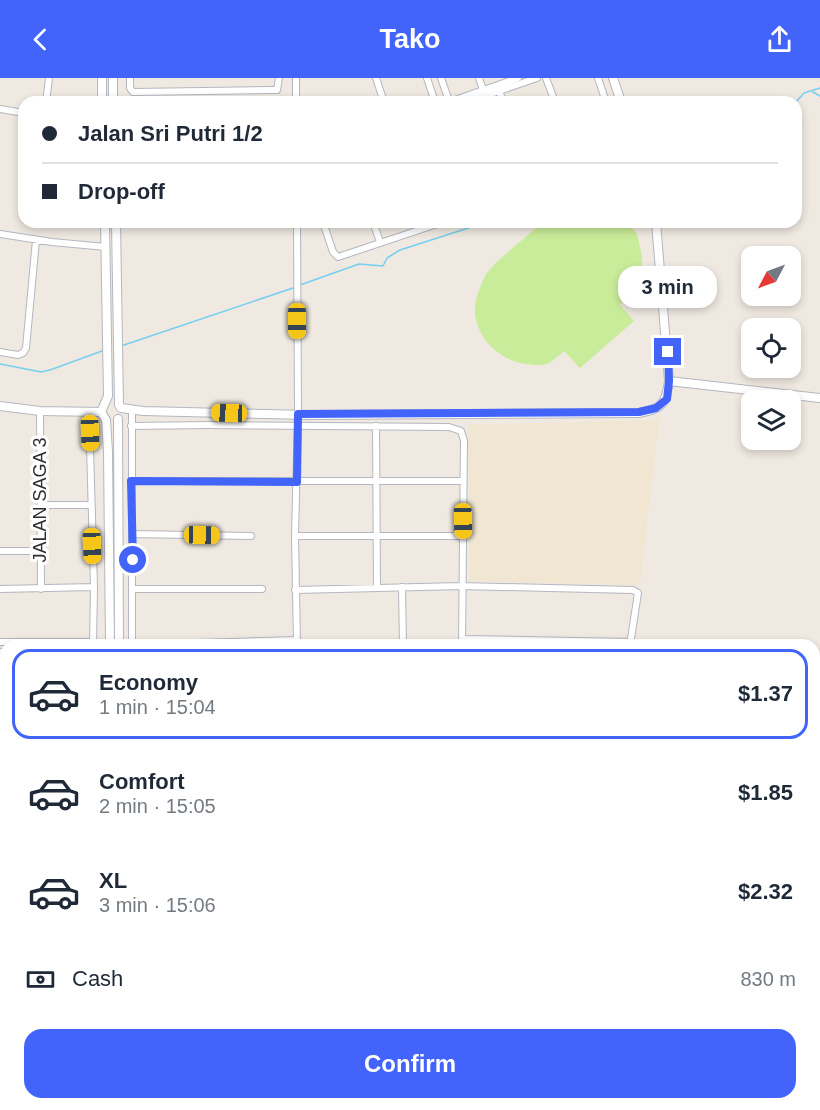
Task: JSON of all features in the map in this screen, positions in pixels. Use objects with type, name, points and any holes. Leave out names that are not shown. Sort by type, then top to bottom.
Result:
[{"type":"main road","points":[[102,78],[102,96]]},
{"type":"main road","points":[[113,78],[113,96]]},
{"type":"main road","points":[[105,228],[108,396],[103,416],[109,509],[110,639]]},
{"type":"main road","points":[[116,228],[120,412],[119,639]]},
{"type":"main road","points":[[105,403],[114,401],[120,412]]},
{"type":"main road","points":[[103,416],[112,422],[120,412]]},
{"type":"street","points":[[47,96],[49,78]]},
{"type":"street","points":[[130,78],[130,88],[133,92],[277,90],[279,78]]},
{"type":"street","points":[[296,78],[296,96]]},
{"type":"street","points":[[376,78],[382,96]]},
{"type":"street","points":[[427,78],[433,96]]},
{"type":"street","points":[[441,78],[447,96]]},
{"type":"street","points":[[479,78],[483,90]]},
{"type":"street","points":[[466,96],[518,78]]},
{"type":"street","points":[[483,96],[537,78]]},
{"type":"street","points":[[546,78],[553,96]]},
{"type":"street","points":[[598,78],[604,96]]},
{"type":"street","points":[[613,78],[619,96]]},
{"type":"street","points":[[499,90],[501,96]]},
{"type":"street","points":[[0,109],[18,112]]},
{"type":"street","points":[[297,228],[298,427],[295,536],[297,639]]},
{"type":"street","points":[[325,228],[333,252],[338,257],[416,228]]},
{"type":"street","points":[[375,228],[380,242]]},
{"type":"street","points":[[120,412],[298,414],[639,412],[656,408],[664,402],[669,381],[656,228]]},
{"type":"street","points":[[0,234],[106,247]]},
{"type":"street","points":[[0,352],[18,355],[26,348],[36,240]]},
{"type":"street","points":[[669,381],[820,398]]},
{"type":"street","points":[[0,406],[40,411],[89,412],[103,416]]},
{"type":"street","name":"JALAN SAGA 3","points":[[40,411],[40,589]]},
{"type":"street","points":[[120,412],[143,411]]},
{"type":"street","points":[[89,412],[94,587],[93,639]]},
{"type":"street","points":[[132,413],[132,639]]},
{"type":"street","points":[[131,426],[208,424],[298,427],[450,427],[461,431],[464,441],[462,639]]},
{"type":"street","points":[[376,426],[377,587]]},
{"type":"street","points":[[131,481],[462,481]]},
{"type":"street","points":[[40,505],[91,505]]},
{"type":"street","points":[[132,534],[251,536]]},
{"type":"street","points":[[295,536],[463,536]]},
{"type":"street","points":[[0,551],[41,551]]},
{"type":"street","points":[[295,590],[462,586],[636,591],[638,593],[631,639]]},
{"type":"street","points":[[0,588],[94,587]]},
{"type":"street","points":[[402,587],[403,639]]},
{"type":"street","points":[[132,589],[262,589]]},
{"type":"shaded area","points":[[659,420],[640,585],[470,581],[468,425]]},
{"type":"green space","points":[[536,228],[632,228],[637,234],[642,256],[642,272],[636,288],[620,305],[634,321],[580,368],[564,351],[551,362],[543,365],[526,364],[506,358],[497,352],[483,336],[478,327],[475,306],[485,276]]},
{"type":"waterway","points":[[801,96],[820,88]]},
{"type":"waterway","points":[[813,92],[820,96]]},
{"type":"waterway","points":[[300,285],[359,264],[383,266],[387,258],[400,250],[468,228]]},
{"type":"waterway","points":[[121,346],[296,287]]},
{"type":"waterway","points":[[0,364],[41,372],[102,351]]},
{"type":"route","points":[[133,560],[131,481],[297,482],[298,414],[650,411],[667,399],[668,352]]}]
